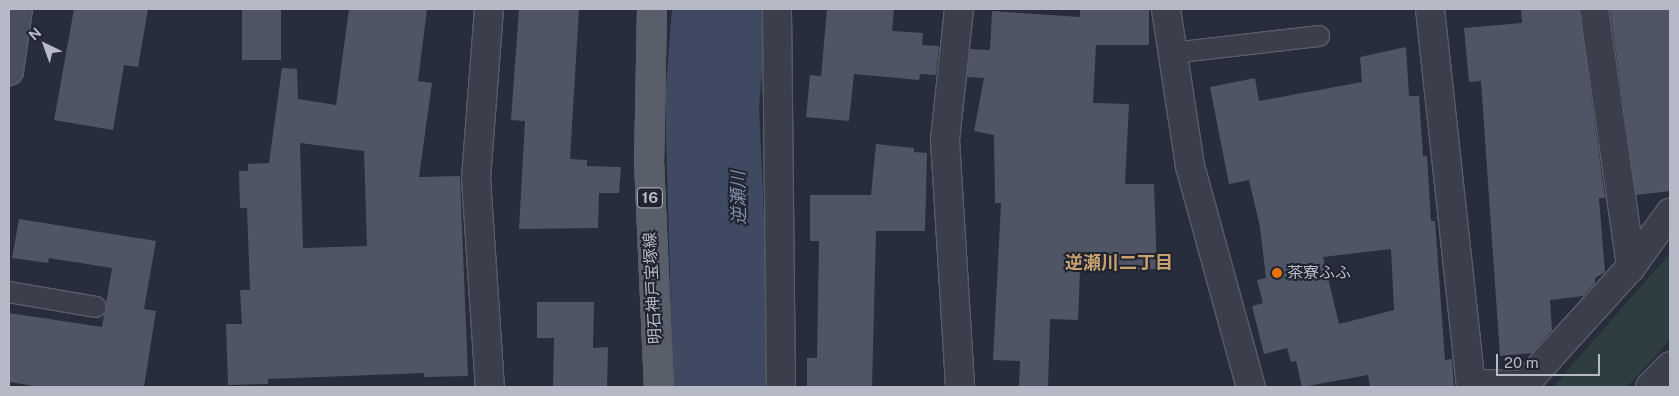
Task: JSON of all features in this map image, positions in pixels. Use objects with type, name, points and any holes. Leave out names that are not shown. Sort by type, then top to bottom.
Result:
[{"type":"main road","name":"明石神戸宝塚線","points":[[652,9],[649,161],[659,387]]},
{"type":"street","points":[[9,71],[18,9]]},
{"type":"street","points":[[489,9],[476,178],[490,387]]},
{"type":"street","points":[[777,9],[781,387]]},
{"type":"street","points":[[959,9],[945,140],[960,387]]},
{"type":"street","points":[[1166,9],[1190,166],[1251,387]]},
{"type":"street","points":[[1430,9],[1471,384],[1524,385],[1631,267],[1670,213]]},
{"type":"street","points":[[1594,9],[1631,267]]},
{"type":"street","points":[[1650,387],[1670,366]]},
{"type":"lane","points":[[1172,53],[1319,36]]},
{"type":"lane","points":[[9,292],[96,307]]},
{"type":"shaded area","points":[[1670,253],[1670,340],[1627,387],[1553,387]]},
{"type":"water","name":"逆瀬川","points":[[672,9],[767,9],[759,108],[772,387],[673,387],[665,98]]},
{"type":"building","points":[[74,9],[148,9],[138,67],[124,65],[113,130],[54,120]]},
{"type":"building","points":[[242,9],[281,9],[281,60],[242,60]]},
{"type":"building","points":[[349,9],[427,9],[418,81],[432,83],[419,177],[460,176],[468,376],[424,377],[424,373],[268,379],[268,384],[228,385],[226,324],[242,324],[240,290],[250,290],[247,208],[240,208],[239,171],[248,171],[248,164],[269,163],[282,68],[297,69],[298,99],[336,105]],"holes":[[[300,143],[364,151],[367,246],[303,248]]]},
{"type":"building","points":[[519,9],[579,9],[570,159],[587,160],[587,166],[621,167],[619,193],[599,193],[598,228],[519,229],[525,121],[511,120]]},
{"type":"building","points":[[827,9],[894,9],[892,31],[923,33],[922,45],[939,46],[936,75],[920,74],[919,80],[854,74],[849,121],[806,117],[810,75],[821,76]]},
{"type":"building","points":[[1080,9],[1149,9],[1149,45],[1096,45],[1093,103],[1129,104],[1125,184],[1154,184],[1157,269],[1080,271],[1078,320],[1050,319],[1048,387],[1019,387],[1020,361],[993,360],[1001,203],[995,203],[994,135],[974,131],[984,78],[967,77],[970,49],[990,50],[992,11],[1080,17]]},
{"type":"building","points":[[1521,9],[1579,9],[1605,198],[1599,198],[1605,272],[1595,278],[1595,283],[1583,296],[1550,300],[1552,330],[1532,353],[1500,356],[1481,81],[1469,82],[1464,28],[1522,23]]},
{"type":"building","points":[[1610,9],[1670,9],[1670,191],[1636,195]]},
{"type":"building","points":[[1406,47],[1409,96],[1419,96],[1423,156],[1427,156],[1431,221],[1435,221],[1445,360],[1452,359],[1454,387],[1370,387],[1368,375],[1302,387],[1296,361],[1291,362],[1287,348],[1264,354],[1252,306],[1263,303],[1257,280],[1266,278],[1260,227],[1249,180],[1229,184],[1210,87],[1255,78],[1259,101],[1362,82],[1360,57]],"holes":[[[1391,249],[1394,310],[1339,324],[1323,257]]]},
{"type":"building","points":[[876,144],[914,148],[914,152],[927,153],[925,231],[876,231],[872,387],[807,387],[807,358],[817,358],[819,241],[810,241],[810,195],[871,195]]},
{"type":"building","points":[[19,219],[156,241],[144,309],[156,311],[144,387],[41,387],[9,382],[9,313],[102,327],[112,268],[49,258],[48,263],[12,258]]},
{"type":"building","points":[[537,302],[594,302],[593,348],[608,347],[607,387],[553,387],[554,338],[537,338]]},
{"type":"place","name":"茶寮ふふ","points":[[1277,273]]},
{"type":"district","name":"逆瀬川二丁目","points":[[1119,263]]}]
